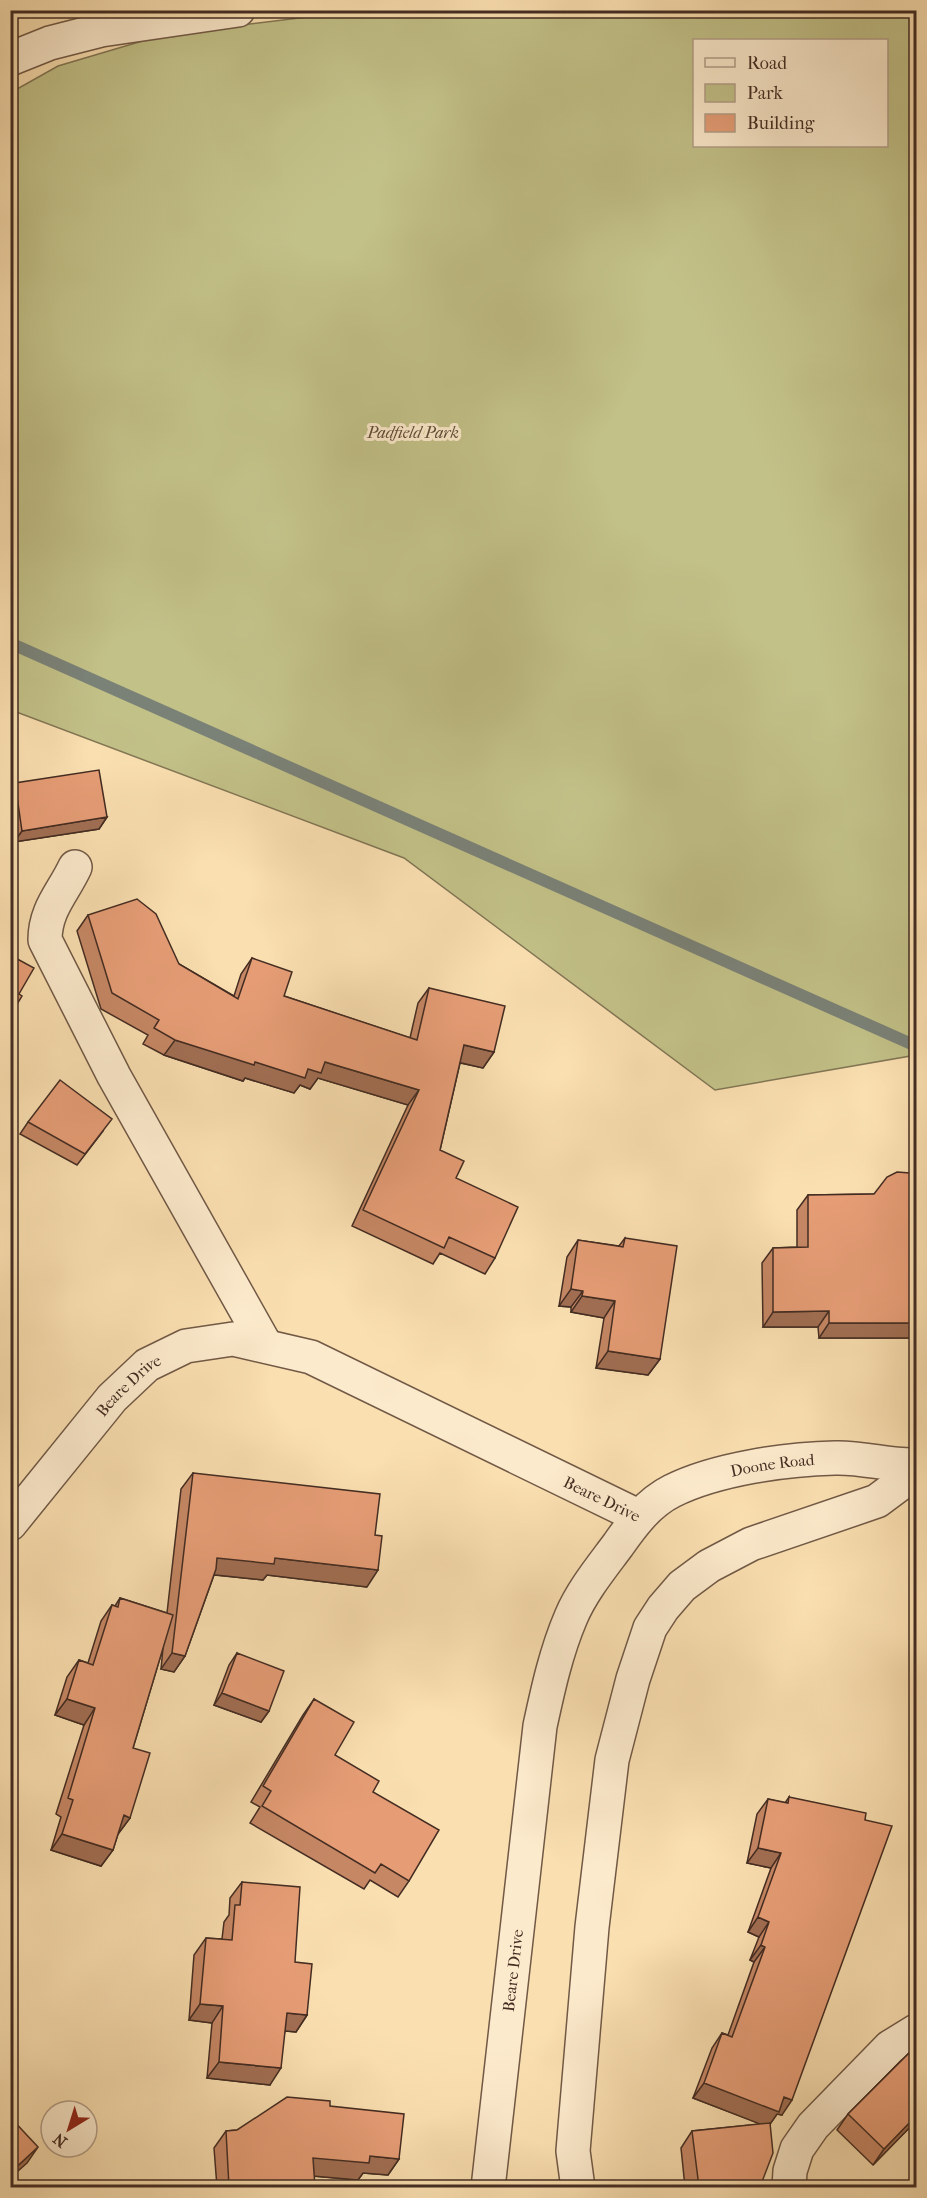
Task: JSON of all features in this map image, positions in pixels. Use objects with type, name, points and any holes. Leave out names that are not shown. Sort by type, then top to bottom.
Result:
[{"type":"street","points":[[10,59],[50,44],[101,30],[238,10]]},
{"type":"street","points":[[75,867],[51,908],[45,926],[45,940],[114,1076],[266,1346]]},
{"type":"street","name":"Beare Drive","points":[[10,1524],[112,1398],[147,1365],[186,1346],[233,1339],[311,1357],[638,1516],[593,1579],[572,1616],[552,1670],[540,1726],[488,2187]]},
{"type":"street","name":"Doone Road","points":[[638,1516],[670,1491],[706,1477],[776,1463],[837,1458],[900,1466],[916,1465]]},
{"type":"street","points":[[578,2187],[573,2151],[592,1927],[612,1760],[633,1679],[650,1628],[682,1586],[709,1566],[751,1544],[878,1501],[916,1472]]},
{"type":"street","points":[[789,2187],[790,2171],[797,2149],[813,2126],[890,2047],[916,2031]]},
{"type":"green space","name":"Padfield Park","points":[[357,11],[916,11],[916,1055],[715,1090],[404,858],[11,710],[10,93],[58,66],[166,34]]},
{"type":"building","points":[[99,770],[107,817],[22,831],[15,783]]},
{"type":"building","points":[[137,899],[156,914],[179,964],[238,999],[252,958],[292,972],[284,996],[417,1040],[429,988],[505,1006],[494,1052],[464,1045],[440,1150],[464,1161],[456,1178],[518,1207],[495,1258],[449,1237],[444,1248],[363,1210],[419,1090],[325,1062],[321,1073],[308,1069],[305,1078],[255,1062],[254,1065],[175,1040],[154,1028],[159,1020],[112,993],[88,915]]},
{"type":"building","points":[[10,955],[34,968],[10,1016]]},
{"type":"building","points":[[60,1080],[112,1119],[85,1154],[28,1122]]},
{"type":"building","points":[[897,1172],[910,1173],[916,1178],[916,1323],[829,1323],[829,1311],[773,1312],[773,1248],[808,1247],[808,1195],[874,1194],[887,1177]]},
{"type":"building","points":[[625,1238],[677,1246],[660,1359],[608,1351],[615,1301],[582,1296],[583,1291],[571,1289],[578,1240],[623,1247]]},
{"type":"building","points":[[193,1473],[380,1494],[375,1535],[382,1536],[378,1570],[275,1558],[274,1564],[217,1558],[216,1569],[185,1656],[172,1653]]},
{"type":"building","points":[[120,1598],[173,1615],[133,1748],[150,1753],[130,1818],[124,1815],[113,1850],[62,1834],[73,1800],[68,1798],[95,1708],[67,1699],[79,1660],[93,1665],[112,1605],[118,1607]]},
{"type":"building","points":[[237,1653],[284,1671],[269,1711],[222,1693]]},
{"type":"building","points":[[314,1699],[354,1722],[335,1755],[379,1781],[373,1792],[439,1830],[409,1881],[381,1864],[375,1873],[262,1806],[271,1791],[263,1786]]},
{"type":"building","points":[[789,1797],[866,1813],[865,1820],[892,1826],[792,2100],[784,2097],[779,2112],[704,2083],[722,2033],[732,2037],[765,1947],[761,1945],[769,1922],[758,1917],[781,1853],[758,1848],[768,1799],[788,1803]]},
{"type":"building","points":[[242,1882],[300,1887],[295,1962],[312,1964],[307,2015],[287,2013],[281,2068],[219,2062],[223,2006],[200,2004],[206,1938],[232,1940],[235,1905],[240,1905]]},
{"type":"building","points":[[10,2010],[17,2011],[14,2040],[10,2040]]},
{"type":"building","points":[[916,2046],[916,2116],[884,2149],[848,2114]]},
{"type":"building","points":[[287,2097],[330,2101],[330,2106],[404,2114],[399,2159],[370,2156],[369,2163],[313,2158],[315,2187],[249,2187],[249,2185],[229,2187],[226,2131],[237,2130]]},
{"type":"building","points":[[10,2117],[38,2147],[10,2173]]},
{"type":"building","points":[[770,2123],[773,2153],[760,2187],[699,2187],[692,2131]]},
{"type":"waterway","points":[[10,643],[916,1046]]}]
